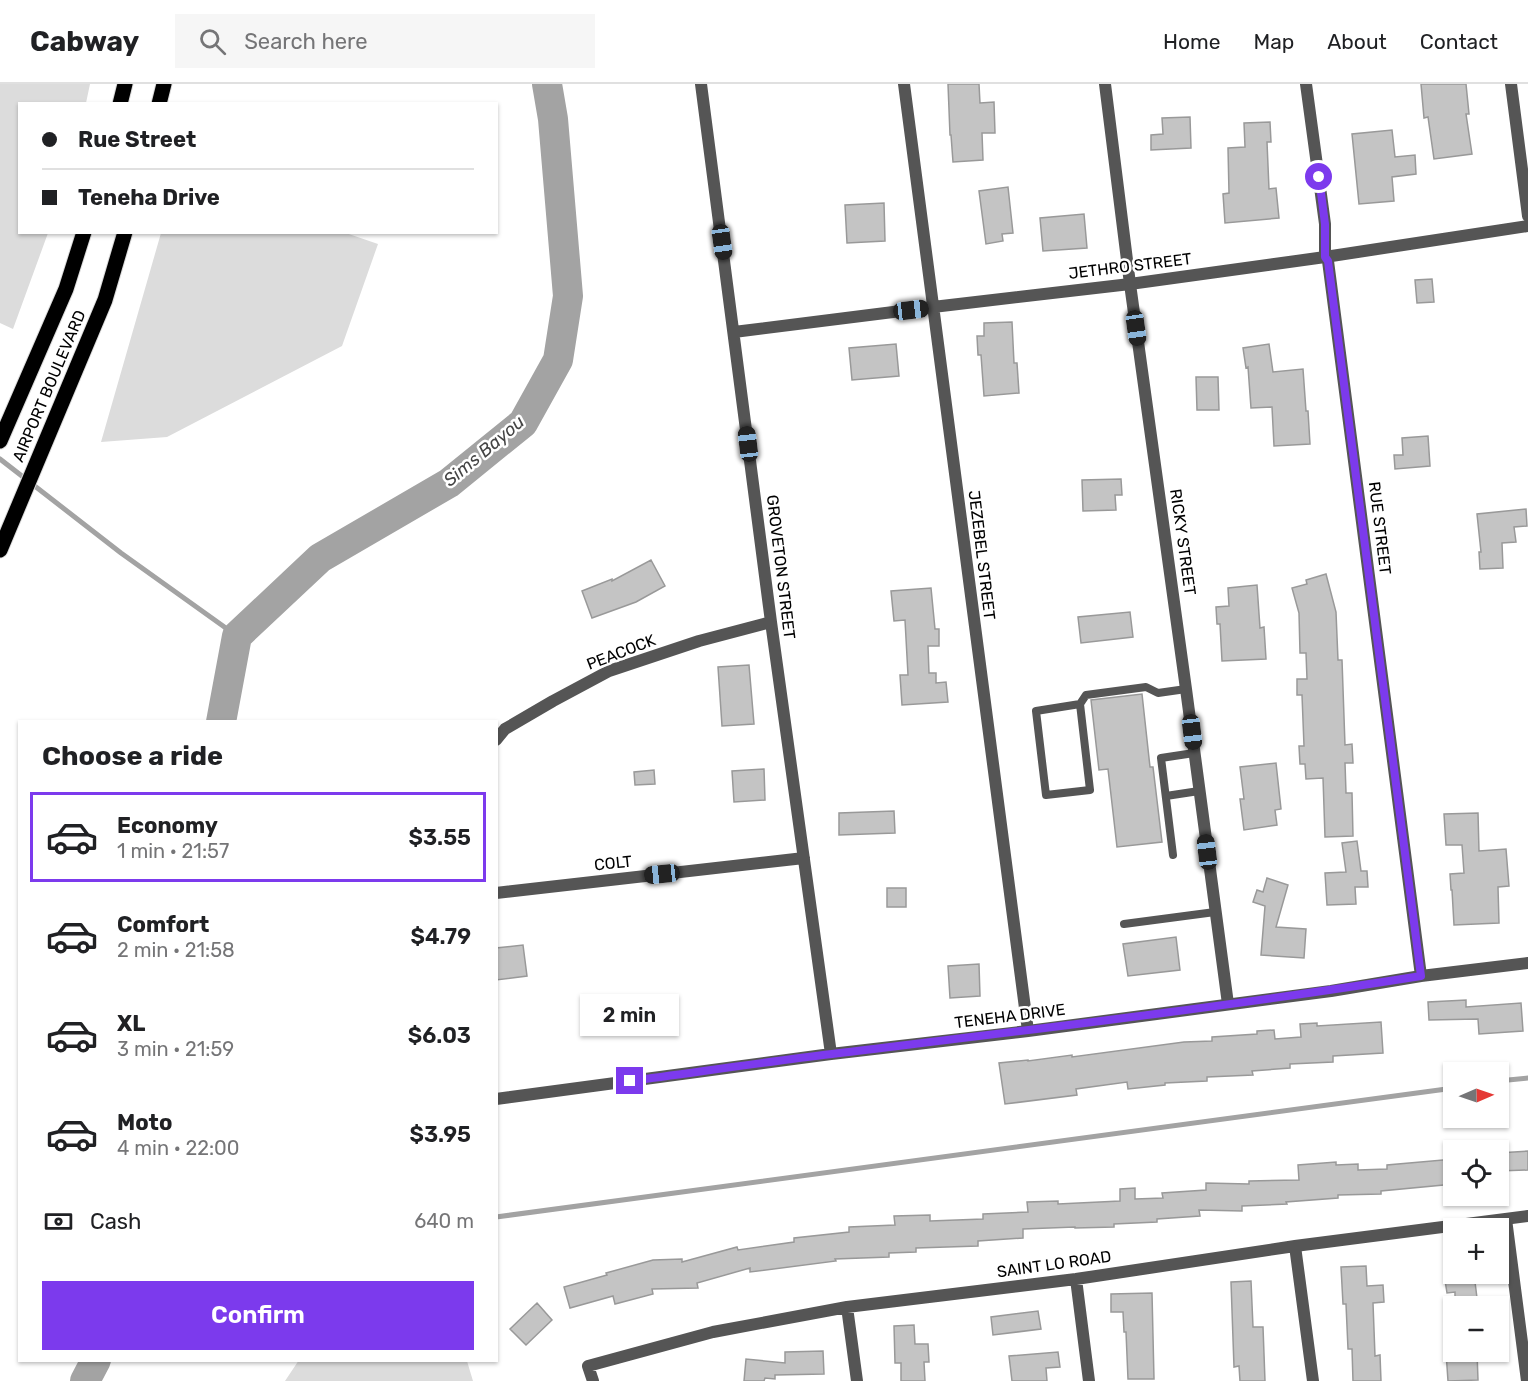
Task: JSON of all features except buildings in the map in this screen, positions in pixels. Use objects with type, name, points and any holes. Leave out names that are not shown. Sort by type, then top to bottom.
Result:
[{"type":"main road","points":[[120,102],[125,84]]},
{"type":"main road","points":[[160,102],[164,84]]},
{"type":"main road","name":"AIRPORT BOULEVARD","points":[[0,441],[66,289],[83,234]]},
{"type":"main road","name":"AIRPORT BOULEVARD","points":[[0,550],[105,300],[124,234]]},
{"type":"street","name":"GROVETON STREET","points":[[701,84],[771,622],[831,1054]]},
{"type":"street","name":"JEZEBEL STREET","points":[[904,84],[1028,1031]]},
{"type":"street","name":"RICKY STREET","points":[[1105,84],[1228,1004]]},
{"type":"street","name":"RUE STREET","points":[[1306,84],[1325,224],[1325,257],[1328,261],[1421,976]]},
{"type":"street","points":[[1510,84],[1528,216]]},
{"type":"street","name":"JETHRO STREET","points":[[734,332],[1130,284],[1528,226]]},
{"type":"street","name":"PEACOCK","points":[[498,738],[505,729],[609,671],[699,641],[771,622]]},
{"type":"street","name":"COLT","points":[[498,893],[804,858]]},
{"type":"street","name":"TENEHA DRIVE","points":[[498,1099],[831,1054],[1028,1031],[1528,963]]},
{"type":"street","name":"SAINT LO ROAD","points":[[1509,1219],[1528,1216]]},
{"type":"street","name":"SAINT LO ROAD","points":[[592,1381],[588,1366],[713,1332],[847,1307],[1076,1279],[1295,1246],[1443,1227]]},
{"type":"street","points":[[1509,1242],[1527,1381]]},
{"type":"street","points":[[1295,1246],[1313,1381]]},
{"type":"street","points":[[1076,1279],[1089,1381]]},
{"type":"street","points":[[847,1307],[857,1381]]},
{"type":"lane","points":[[1080,704],[1036,711],[1046,795],[1090,790],[1080,704],[1086,695],[1146,687],[1158,693],[1186,689]]},
{"type":"lane","points":[[1173,855],[1161,758],[1194,753]]},
{"type":"lane","points":[[1166,796],[1199,791]]},
{"type":"lane","points":[[1124,924],[1215,912]]},
{"type":"shaded area","points":[[0,84],[90,84],[86,102],[18,102],[18,234],[48,234],[13,329],[0,323]]},
{"type":"shaded area","points":[[161,234],[349,234],[378,244],[342,346],[167,437],[101,442]]},
{"type":"shaded area","points":[[298,1362],[467,1362],[473,1381],[285,1381]]},
{"type":"waterway","name":"Sims Bayou","points":[[221,720],[237,636],[320,558],[449,483],[523,423],[558,360],[568,296],[553,119],[547,84]]},
{"type":"waterway","points":[[0,459],[121,553],[237,636]]},
{"type":"waterway","points":[[1509,1080],[1528,1078]]},
{"type":"waterway","points":[[498,1217],[1443,1089]]},
{"type":"waterway","name":"Sims Bayou","points":[[85,1381],[95,1362]]},
{"type":"route","points":[[630,1081],[1331,991],[1421,976],[1328,261],[1325,257],[1325,224],[1319,177]]}]
